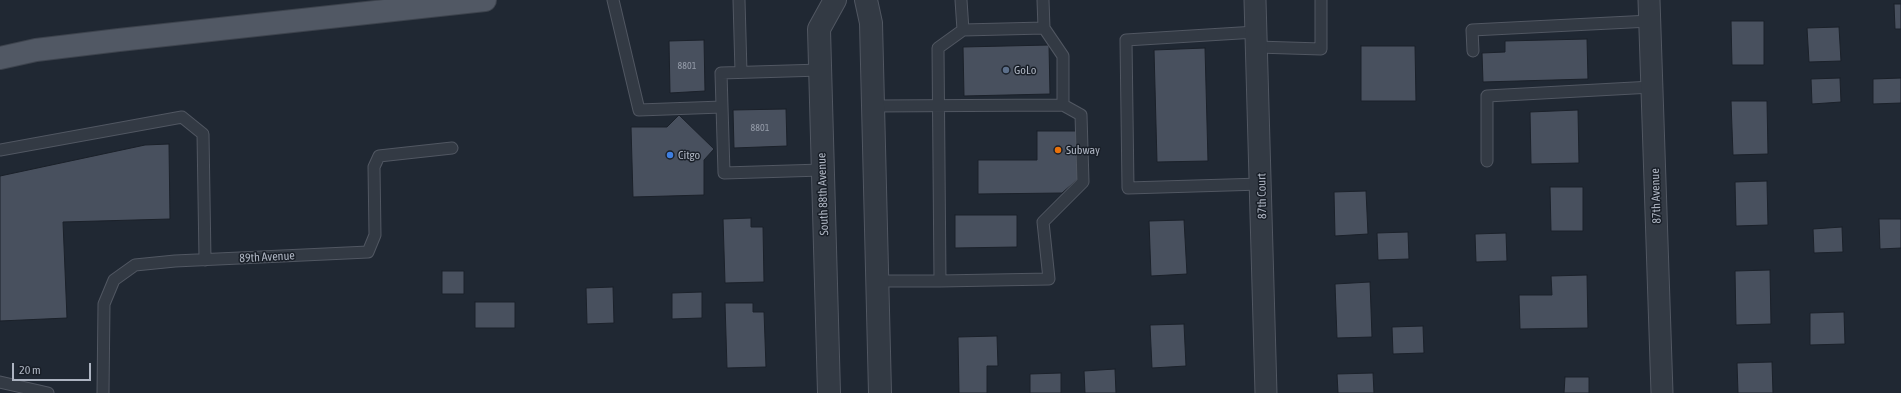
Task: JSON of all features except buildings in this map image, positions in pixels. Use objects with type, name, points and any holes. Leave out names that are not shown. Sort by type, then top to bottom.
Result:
[{"type":"main road","points":[[0,58],[36,50],[119,40],[485,0]]},
{"type":"street","name":"South 88th Avenue","points":[[829,393],[819,29],[835,0]]},
{"type":"street","points":[[866,0],[871,23],[876,282],[880,393]]},
{"type":"street","name":"87th Court","points":[[1255,0],[1266,393]]},
{"type":"street","name":"87th Avenue","points":[[1649,0],[1662,393]]},
{"type":"lane","points":[[613,0],[639,110],[722,107]]},
{"type":"lane","points":[[739,0],[741,72]]},
{"type":"lane","points":[[961,0],[963,30]]},
{"type":"lane","points":[[1043,0],[1044,28],[1063,56],[1063,105]]},
{"type":"lane","points":[[1261,184],[1128,188],[1126,40],[1256,39],[1321,49],[1321,0]]},
{"type":"lane","points":[[1473,51],[1472,30],[1650,21]]},
{"type":"lane","points":[[940,282],[938,48],[963,30],[1044,28]]},
{"type":"lane","points":[[821,70],[721,73],[724,173],[822,170]]},
{"type":"lane","points":[[1487,161],[1487,96],[1652,87]]},
{"type":"lane","points":[[873,106],[1063,105],[1081,115],[1084,182],[1043,222],[1048,279],[876,282]]},
{"type":"lane","points":[[0,150],[182,117],[203,134],[205,260]]},
{"type":"lane","name":"89th Avenue","points":[[104,393],[104,304],[114,280],[135,265],[175,261],[368,252],[375,235],[374,167],[379,156],[452,148]]},
{"type":"lane","points":[[0,382],[48,393]]},
{"type":"place","name":"GoLo","points":[[1006,70]]},
{"type":"place","name":"Subway","points":[[1058,150]]},
{"type":"place","name":"Citgo","points":[[670,155]]}]
